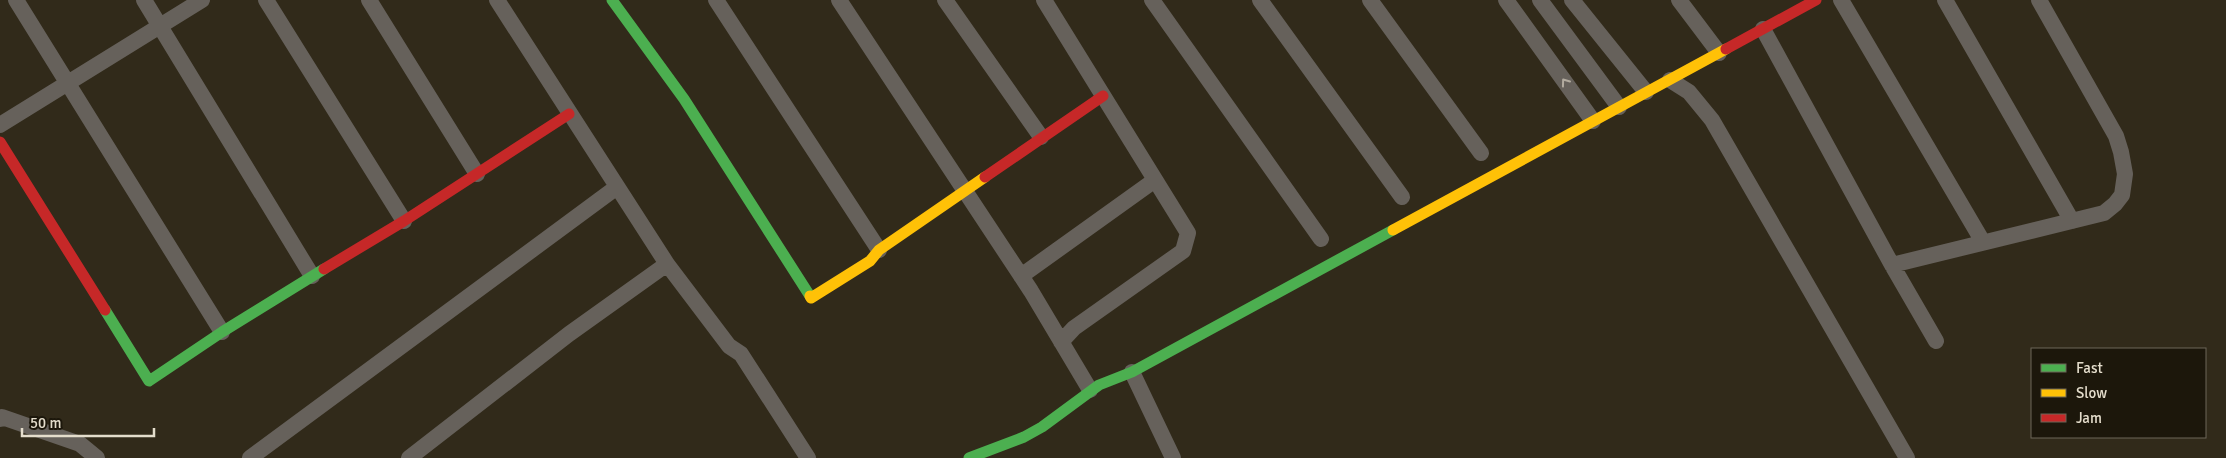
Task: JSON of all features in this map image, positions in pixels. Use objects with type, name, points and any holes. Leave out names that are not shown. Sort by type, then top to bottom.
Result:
[{"type":"street","points":[[16,0],[222,332]]},
{"type":"street","points":[[144,0],[312,276]]},
{"type":"street","points":[[0,125],[202,0]]},
{"type":"street","points":[[266,0],[404,221]]},
{"type":"street","points":[[369,0],[477,174]]},
{"type":"street","points":[[497,0],[667,264],[729,346],[740,354],[794,433],[808,458]]},
{"type":"street","points":[[612,0],[684,99],[812,298],[870,261],[879,250],[1103,96]]},
{"type":"street","points":[[716,0],[879,250]]},
{"type":"street","points":[[839,0],[1021,276],[1090,390]]},
{"type":"street","points":[[945,0],[1041,137]]},
{"type":"street","points":[[1044,0],[1188,233],[1183,251],[1074,328],[1061,342]]},
{"type":"street","points":[[1152,0],[1321,239]]},
{"type":"street","points":[[1260,0],[1402,197]]},
{"type":"street","points":[[1370,0],[1481,154]]},
{"type":"street","points":[[1506,0],[1593,121]]},
{"type":"street","points":[[1540,0],[1619,107]]},
{"type":"street","points":[[1572,0],[1646,92]]},
{"type":"street","points":[[1678,0],[1719,53]]},
{"type":"street","points":[[969,458],[1024,437],[1042,427],[1099,385],[1132,372],[1670,80],[1763,29],[1795,5],[1816,0]]},
{"type":"street","points":[[1841,0],[1984,242]]},
{"type":"street","points":[[1945,0],[2072,221]]},
{"type":"street","points":[[1892,265],[2104,213],[2122,195],[2125,174],[2116,136],[2039,0]]},
{"type":"street","points":[[1763,29],[1892,265],[1936,341]]},
{"type":"street","points":[[1670,80],[1697,100],[1712,120],[1907,458]]},
{"type":"street","points":[[0,142],[149,381],[222,332],[404,221],[569,114]]},
{"type":"street","points":[[1021,276],[1155,180]]},
{"type":"street","points":[[250,458],[617,186]]},
{"type":"street","points":[[409,458],[570,334],[667,264]]},
{"type":"street","points":[[1132,372],[1173,458]]},
{"type":"street","points":[[1,417],[80,444],[97,458]]},
{"type":"traffic: fast","points":[[612,0],[684,99],[810,296]]},
{"type":"traffic: fast","points":[[969,458],[1024,437],[1042,427],[1099,385],[1132,372],[1393,230]]},
{"type":"traffic: fast","points":[[105,310],[149,381],[222,332],[324,269]]},
{"type":"traffic: slow","points":[[1393,230],[1726,49]]},
{"type":"traffic: slow","points":[[810,296],[811,298],[870,261],[879,250],[985,177]]},
{"type":"traffic: jam","points":[[1726,49],[1816,0]]},
{"type":"traffic: jam","points":[[985,177],[1103,96]]},
{"type":"traffic: jam","points":[[324,269],[404,221],[569,114]]},
{"type":"traffic: jam","points":[[0,142],[105,310]]}]
